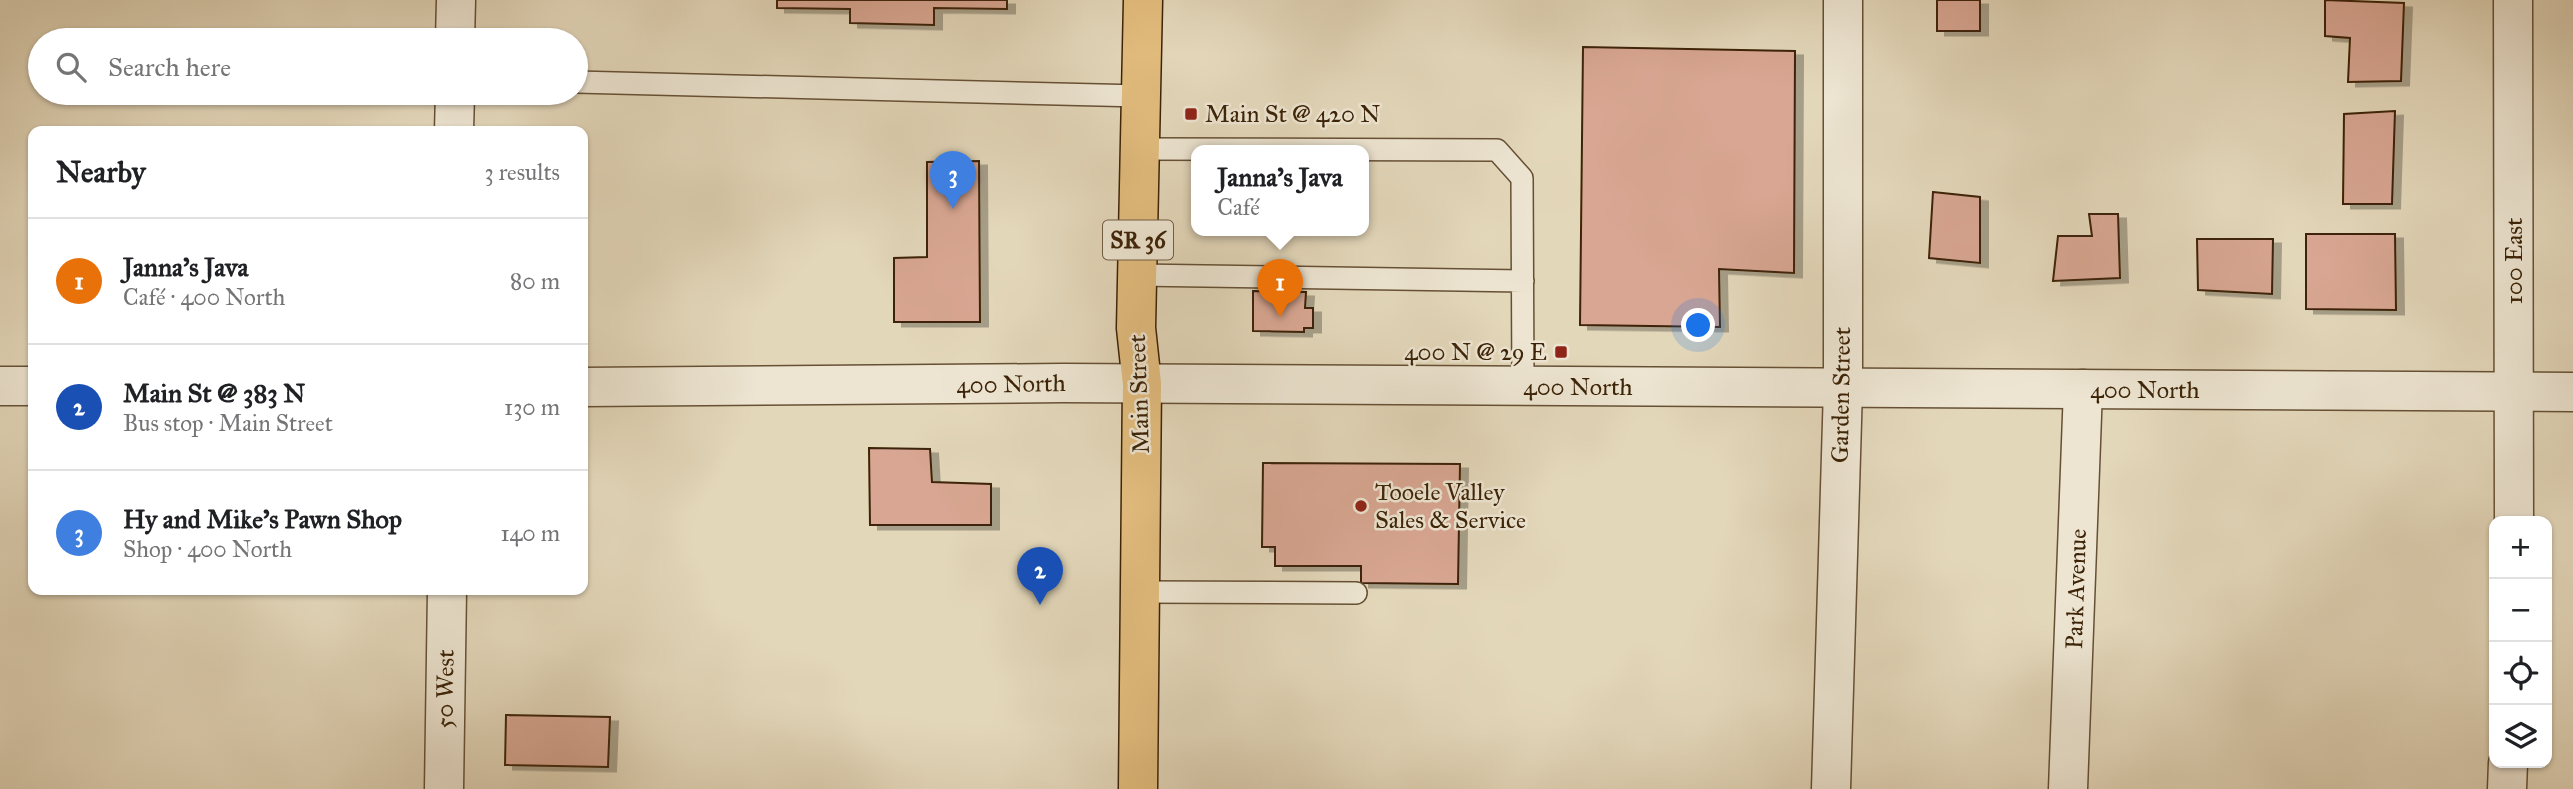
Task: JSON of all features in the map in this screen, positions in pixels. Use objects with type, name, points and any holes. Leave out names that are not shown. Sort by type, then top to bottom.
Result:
[{"type":"highway","name":"Main Street","points":[[1138,789],[1142,384],[1136,328],[1143,0]]},
{"type":"street","points":[[455,28],[456,0]]},
{"type":"street","name":"Garden Street","points":[[1831,789],[1843,388],[1843,0]]},
{"type":"street","name":"100 East","points":[[2513,0],[2514,516]]},
{"type":"street","points":[[454,105],[454,126]]},
{"type":"street","name":"400 North","points":[[588,387],[1142,384],[2573,392]]},
{"type":"street","points":[[0,386],[28,386]]},
{"type":"street","name":"Park Avenue","points":[[2068,789],[2083,389]]},
{"type":"street","name":"50 West","points":[[444,789],[447,595]]},
{"type":"street","points":[[2507,789],[2508,768]]},
{"type":"lane","points":[[588,82],[1140,96]]},
{"type":"lane","points":[[1140,149],[1191,149]]},
{"type":"lane","points":[[1369,150],[1497,150],[1522,178],[1524,386]]},
{"type":"lane","points":[[1137,275],[1522,281]]},
{"type":"lane","points":[[1141,592],[1356,593]]},
{"type":"building","points":[[777,0],[1007,0],[1007,9],[934,8],[934,25],[850,23],[850,9],[777,8]]},
{"type":"building","points":[[1937,0],[1980,0],[1980,31],[1937,31]]},
{"type":"building","points":[[2325,0],[2404,3],[2401,81],[2348,82],[2350,38],[2325,36]]},
{"type":"building","points":[[1583,47],[1795,51],[1794,273],[1719,269],[1720,327],[1580,325]]},
{"type":"building","points":[[2395,111],[2392,204],[2343,204],[2344,114]]},
{"type":"building","points":[[979,161],[980,322],[894,322],[894,258],[927,257],[927,162]]},
{"type":"building","points":[[1933,192],[1980,197],[1980,263],[1929,258]]},
{"type":"building","points":[[2089,214],[2118,214],[2120,278],[2053,281],[2058,236],[2092,236]]},
{"type":"building","points":[[2306,234],[2395,234],[2396,310],[2306,309]]},
{"type":"building","points":[[2197,239],[2273,239],[2272,294],[2198,290]]},
{"type":"building","points":[[1253,291],[1306,292],[1305,308],[1313,308],[1313,328],[1304,328],[1304,332],[1253,331]]},
{"type":"building","points":[[869,448],[930,449],[932,482],[991,484],[991,525],[870,525]]},
{"type":"building","name":"Tooele Valley Sales & Service","points":[[1263,463],[1460,464],[1458,584],[1361,583],[1361,566],[1275,566],[1275,547],[1262,547]]},
{"type":"building","points":[[506,715],[610,717],[608,767],[505,765]]},
{"type":"place","name":"Main St @ 420 N","points":[[1191,114]]},
{"type":"place","name":"Hy and Mike's Pawn Shop","points":[[953,209]]},
{"type":"place","name":"Janna's Java","points":[[1280,317]]},
{"type":"place","name":"400 N @ 29 E","points":[[1561,352]]},
{"type":"place","name":"Tooele Valley Sales & Service","points":[[1361,506]]},
{"type":"place","name":"Main St @ 383 N","points":[[1040,605]]}]
